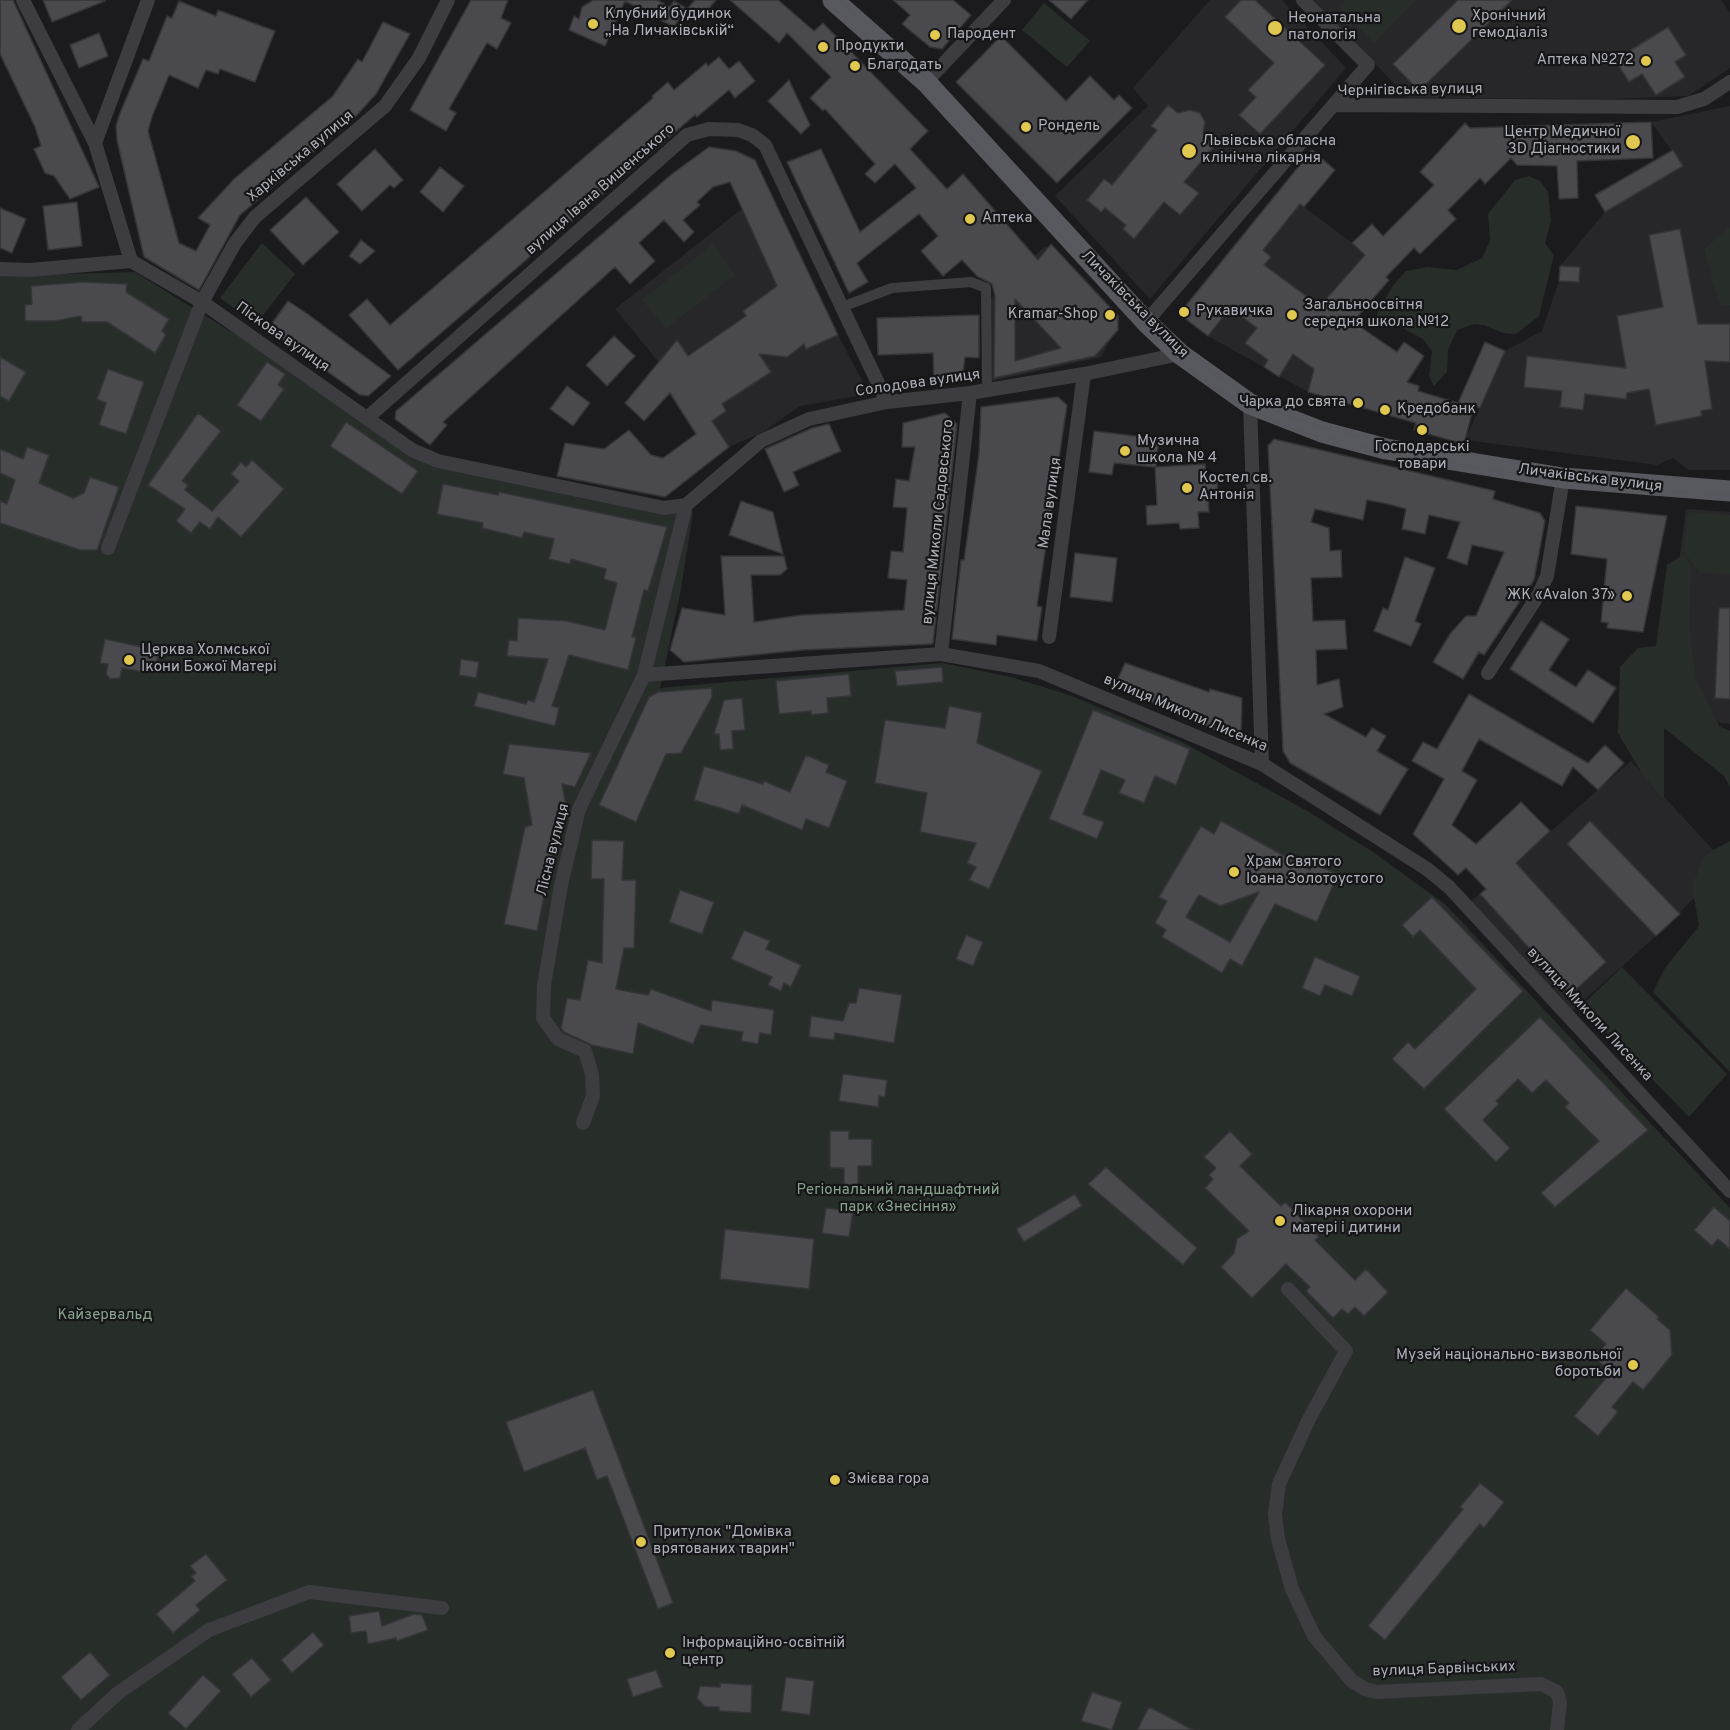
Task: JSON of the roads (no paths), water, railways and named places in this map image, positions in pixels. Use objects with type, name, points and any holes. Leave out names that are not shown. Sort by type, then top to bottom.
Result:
[{"type":"main road","name":"Личаківська вулиця","points":[[833,0],[926,82],[1146,322],[1180,354],[1250,404],[1322,432],[1386,449],[1563,478],[1730,491]]},
{"type":"street","points":[[1,270],[30,270],[131,261],[96,143],[23,0]]},
{"type":"street","points":[[96,143],[148,0]]},
{"type":"street","name":"Харківська вулиця","points":[[108,548],[202,302],[235,243],[255,216],[385,106],[419,58],[448,0]]},
{"type":"street","points":[[926,82],[1004,0]]},
{"type":"street","points":[[1303,0],[1368,65],[1334,105]]},
{"type":"street","name":"Чернігівська вулиця","points":[[1146,322],[1334,105],[1677,107],[1704,99],[1730,82]]},
{"type":"street","name":"вулиця Івана Вишенського","points":[[368,418],[687,135],[709,129],[738,130],[752,135],[765,145],[887,402]]},
{"type":"street","name":"Піскова вулиця","points":[[131,261],[202,302],[412,450],[438,461],[664,508],[686,505]]},
{"type":"street","points":[[842,307],[892,288],[971,282],[986,288],[987,390]]},
{"type":"street","name":"Солодова вулиця","points":[[686,505],[761,441],[809,419],[887,402],[970,393],[1084,375],[1180,354]]},
{"type":"street","name":"Мала вулиця","points":[[1049,637],[1084,375]]},
{"type":"street","name":"вулиця Миколи Садовського","points":[[941,654],[970,393]]},
{"type":"street","points":[[1250,404],[1262,764]]},
{"type":"street","points":[[1488,673],[1534,602],[1547,576],[1563,478]]},
{"type":"street","name":"Лісна вулиця","points":[[583,1123],[592,1096],[592,1074],[585,1051],[558,1039],[545,1022],[544,985],[561,885],[579,809],[644,675],[686,505]]},
{"type":"street","name":"вулиця Миколи Лисенка","points":[[644,675],[941,654],[1039,671],[1262,764],[1427,869],[1449,887],[1730,1191]]},
{"type":"street","name":"вулиця Барвінських","points":[[1288,1289],[1346,1351],[1308,1421],[1279,1484],[1275,1514],[1278,1539],[1292,1589],[1314,1636],[1352,1681],[1365,1689],[1377,1692],[1541,1684],[1557,1692],[1560,1702],[1557,1730]]},
{"type":"street","points":[[78,1730],[118,1693],[209,1630],[309,1592],[442,1608]]},
{"type":"tram line","points":[[825,0],[923,86],[1131,313],[1173,355],[1210,385],[1250,410],[1299,431],[1385,452],[1562,482],[1730,496]]},
{"type":"tram line","points":[[839,0],[932,84]]},
{"type":"tram line","points":[[1065,227],[1138,307],[1212,372],[1252,398],[1284,414],[1323,428],[1382,443]]},
{"type":"place","name":"Клубний будинок „На Личаківській“","points":[[593,24]]},
{"type":"place","name":"Хронічний гемодіаліз","points":[[1459,26]]},
{"type":"place","name":"Неонатальна патологія","points":[[1275,28]]},
{"type":"place","name":"Пародент","points":[[935,35]]},
{"type":"place","name":"Продукти","points":[[823,47]]},
{"type":"place","name":"Аптека №272","points":[[1646,61]]},
{"type":"place","name":"Благодать","points":[[855,66]]},
{"type":"place","name":"Рондель","points":[[1026,127]]},
{"type":"place","name":"Центр Медичної 3D Діагностики","points":[[1633,142]]},
{"type":"place","name":"Львівська обласна клінічна лікарня","points":[[1189,151]]},
{"type":"place","name":"Аптека","points":[[970,219]]},
{"type":"place","name":"Рукавичка","points":[[1184,312]]},
{"type":"place","name":"Kramar-Shop","points":[[1110,315]]},
{"type":"place","name":"Загальноосвітня середня школа №12","points":[[1292,315]]},
{"type":"place","name":"Чарка до свята","points":[[1358,403]]},
{"type":"place","name":"Кредобанк","points":[[1385,410]]},
{"type":"place","name":"Господарські товари","points":[[1422,430]]},
{"type":"place","name":"Музична школа № 4","points":[[1125,451]]},
{"type":"place","name":"Костел св. Антонія","points":[[1187,488]]},
{"type":"place","name":"ЖК «Avalon 37»","points":[[1627,596]]},
{"type":"place","name":"Церква Холмської Ікони Божої Матері","points":[[129,660]]},
{"type":"place","name":"Храм Святого Іоана Золотоустого","points":[[1234,872]]},
{"type":"place","name":"Лікарня охорони матері і дитини","points":[[1280,1221]]},
{"type":"place","name":"Музей національно-визвольної боротьби","points":[[1633,1365]]},
{"type":"place","name":"Змієва гора","points":[[835,1480]]},
{"type":"place","name":"Притулок \"Домівка врятованих тварин\"","points":[[641,1542]]},
{"type":"place","name":"Інформаційно-освітній центр","points":[[670,1653]]},
{"type":"park label","name":"Регіональний ландшафтний парк «Знесіння»","points":[[898,1200]]},
{"type":"park label","name":"Кайзервальд","points":[[105,1316]]}]
